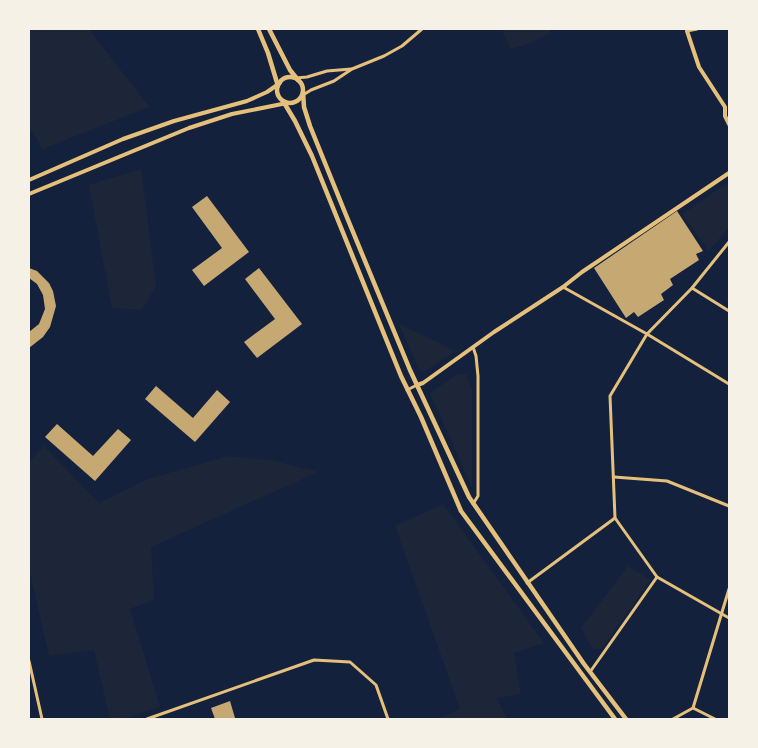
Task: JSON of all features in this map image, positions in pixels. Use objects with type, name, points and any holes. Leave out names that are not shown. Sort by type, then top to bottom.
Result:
[{"type":"main road","points":[[258,29],[278,84],[278,95],[285,102],[312,156],[344,239],[407,390],[421,417],[461,511],[615,719]]},
{"type":"main road","points":[[270,29],[290,70],[302,84],[304,106],[310,126],[417,385],[473,504],[590,672],[626,719]]},
{"type":"main road","points":[[278,84],[287,78],[297,79]]},
{"type":"main road","points":[[285,102],[295,102],[303,95]]},
{"type":"street","points":[[303,95],[334,81],[352,69],[384,56],[402,46],[422,29]]},
{"type":"street","points":[[697,29],[687,30],[698,67],[727,108],[725,116],[729,124]]},
{"type":"street","points":[[297,79],[327,70],[352,69]]},
{"type":"street","points":[[29,180],[123,139],[247,101],[268,92],[278,84]]},
{"type":"street","points":[[29,194],[189,128],[232,114],[285,102]]},
{"type":"street","points":[[407,390],[423,383],[729,172]]},
{"type":"street","points":[[729,242],[692,288],[647,334],[610,396],[615,518],[657,577],[729,618]]},
{"type":"street","points":[[563,287],[647,334],[729,384]]},
{"type":"street","points":[[692,288],[729,311]]},
{"type":"street","points":[[473,347],[478,376],[478,496],[473,504]]},
{"type":"street","points":[[614,478],[667,481],[729,506]]},
{"type":"street","points":[[527,583],[615,518]]},
{"type":"street","points":[[590,672],[657,577]]},
{"type":"street","points":[[673,719],[693,708],[729,589]]},
{"type":"street","points":[[147,719],[314,660],[350,662],[376,686],[388,719]]},
{"type":"street","points":[[29,661],[42,719]]},
{"type":"street","points":[[693,708],[715,719]]},
{"type":"shaded area","points":[[29,29],[89,29],[149,107],[43,149],[29,127]]},
{"type":"shaded area","points":[[503,29],[550,29],[550,33],[528,44],[511,49]]},
{"type":"shaded area","points":[[141,169],[156,286],[142,310],[112,308],[89,185]]},
{"type":"shaded area","points":[[729,182],[729,227],[709,251],[682,214]]},
{"type":"shaded area","points":[[399,324],[456,351],[423,372],[418,367]]},
{"type":"shaded area","points":[[466,374],[472,389],[472,487],[430,393],[456,375]]},
{"type":"shaded area","points":[[44,446],[99,503],[148,479],[228,456],[270,460],[318,472],[151,547],[154,600],[130,609],[160,707],[123,719],[110,719],[94,650],[49,656],[29,568],[29,462]]},
{"type":"shaded area","points":[[443,504],[544,643],[514,653],[521,694],[497,698],[507,719],[439,719],[460,709],[395,526]]},
{"type":"shaded area","points":[[628,566],[650,580],[604,646],[600,649],[594,649],[581,628]]},
{"type":"building","points":[[207,196],[249,252],[204,286],[192,270],[222,248],[192,207]]},
{"type":"building","points":[[677,211],[703,251],[696,254],[699,260],[670,279],[673,285],[661,294],[664,300],[638,317],[634,312],[626,318],[594,268]]},
{"type":"building","points":[[29,268],[37,271],[49,283],[56,306],[50,327],[43,337],[29,348],[29,332],[39,324],[45,309],[43,295],[37,284],[29,278]]},
{"type":"building","points":[[259,268],[302,324],[257,358],[244,342],[275,319],[245,279]]},
{"type":"building","points":[[156,386],[193,418],[217,390],[230,402],[195,442],[145,399]]},
{"type":"building","points":[[57,424],[93,456],[118,429],[131,440],[95,481],[45,437]]},
{"type":"building","points":[[230,701],[235,718],[215,719],[211,708]]}]
